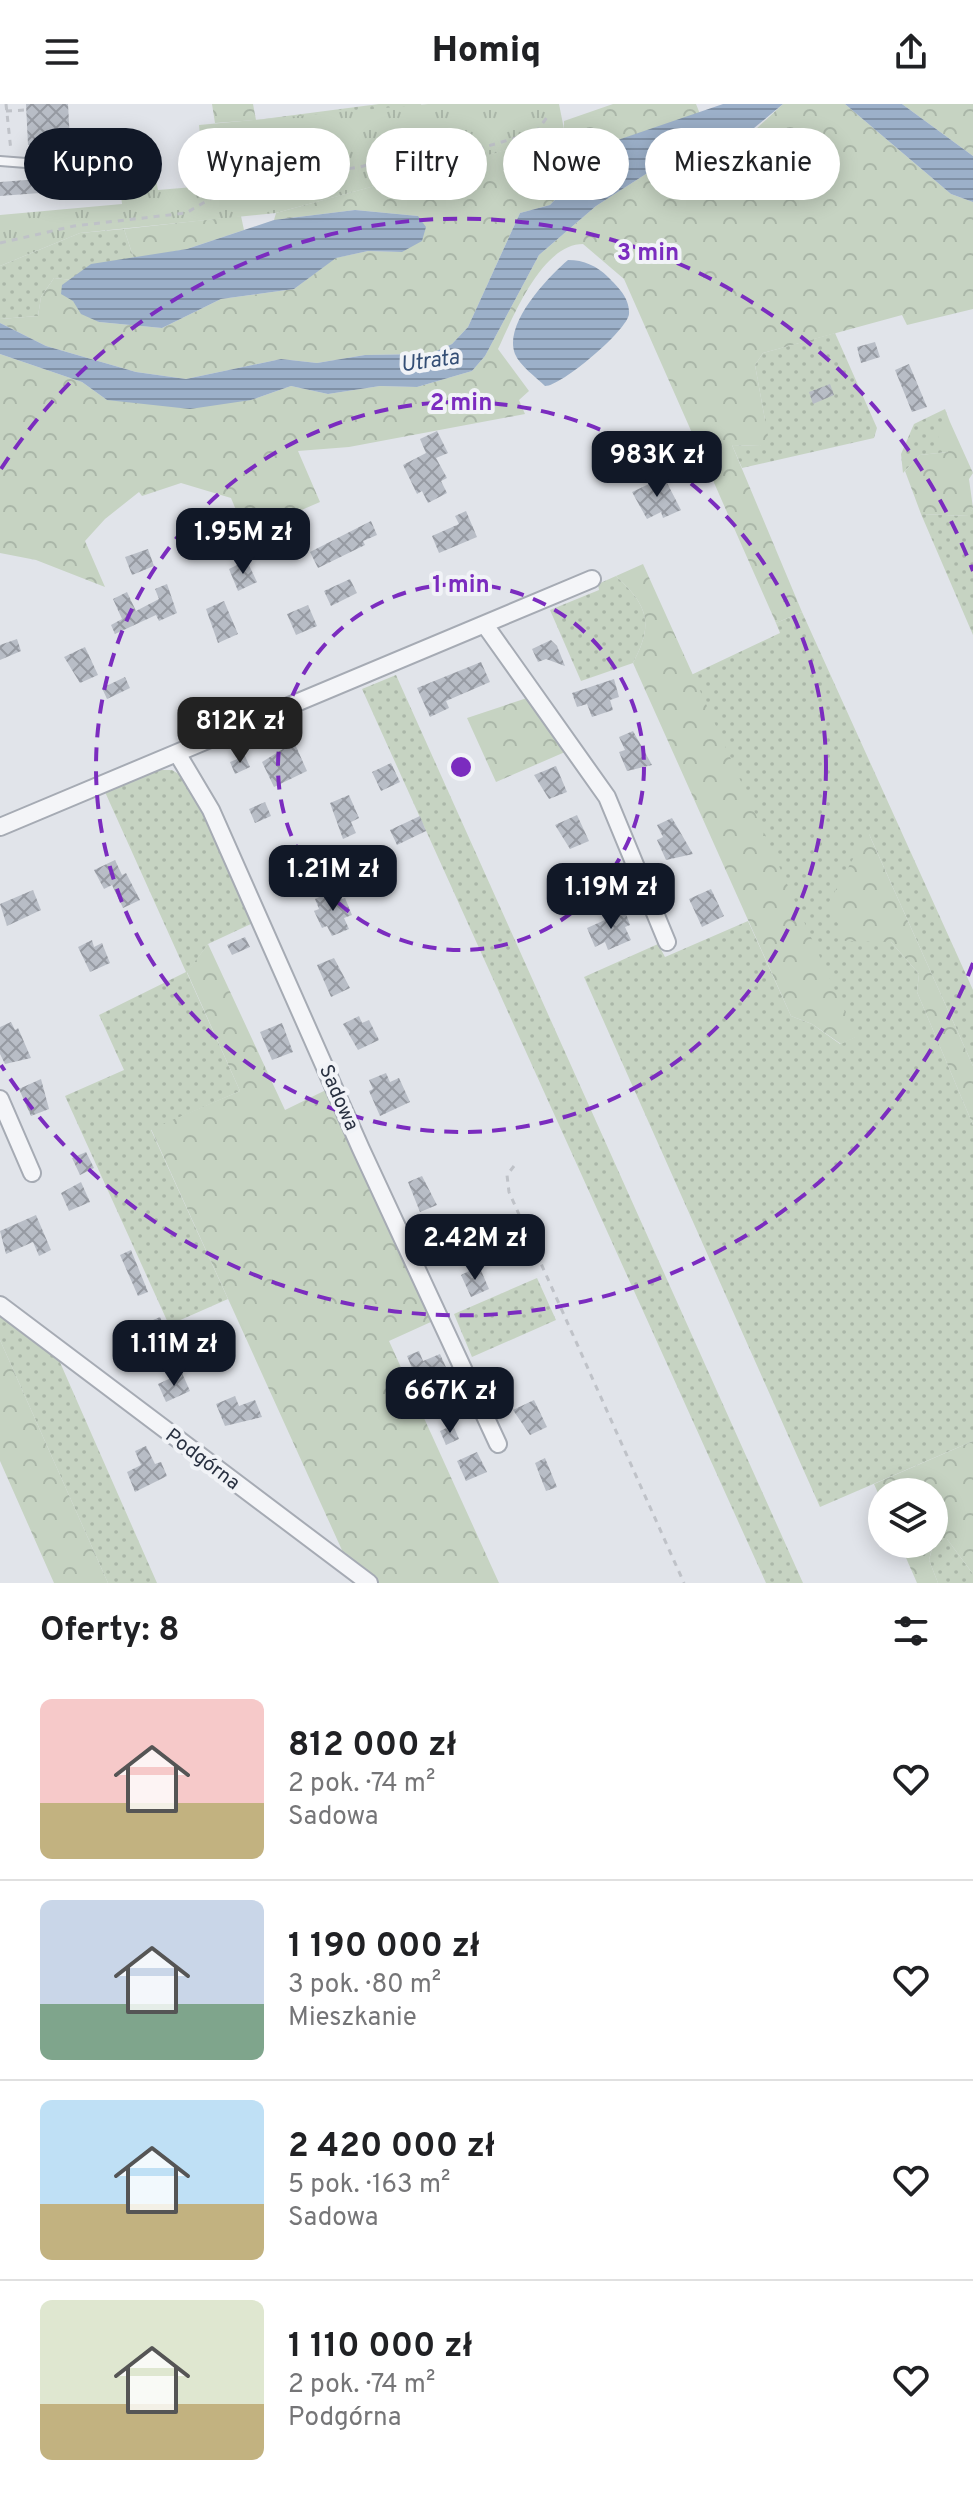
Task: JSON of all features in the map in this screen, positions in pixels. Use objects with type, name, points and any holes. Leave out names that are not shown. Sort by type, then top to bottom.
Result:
[{"type":"street","points":[[0,827],[592,579]]},
{"type":"street","points":[[485,625],[607,797],[667,942]]},
{"type":"street","name":"Sadowa","points":[[177,753],[211,810],[354,1135],[498,1444]]},
{"type":"street","points":[[0,1099],[32,1173]]},
{"type":"street","name":"Podgórna","points":[[0,1305],[369,1583]]},
{"type":"lane","points":[[0,161],[24,163]]},
{"type":"lane","points":[[475,1395],[508,1380]]},
{"type":"path","points":[[6,104],[10,151],[24,150]]},
{"type":"path","points":[[6,111],[26,110]]},
{"type":"path","points":[[0,243],[74,226],[186,213],[229,188],[244,184],[360,167],[415,151],[450,155],[481,148],[536,132],[548,116]]},
{"type":"path","points":[[514,1166],[507,1175],[509,1192],[684,1583]]},
{"type":"green space","points":[[212,104],[253,104],[256,120],[215,123]]},
{"type":"green space","points":[[379,104],[421,104],[422,107],[256,120]]},
{"type":"green space","points":[[428,104],[559,104],[564,128],[503,128],[503,151],[487,155],[487,128],[366,128],[366,188],[350,193],[350,128],[199,128],[199,125]]},
{"type":"green space","points":[[613,104],[696,104],[700,114],[656,128],[645,128],[645,132],[629,137],[629,128],[564,128],[564,121]]},
{"type":"green space","points":[[783,104],[845,104],[951,194],[973,202],[973,309],[907,325],[902,315],[763,353],[755,365],[768,436],[760,446],[732,445],[802,612],[776,623],[624,279],[583,244],[568,247],[542,269],[521,302],[498,349],[529,391],[519,400],[525,414],[349,447],[298,451],[320,502],[246,534],[231,498],[181,483],[142,496],[139,492],[105,519],[85,541],[105,587],[36,560],[0,553],[0,354],[82,382],[107,400],[251,400],[291,386],[328,394],[380,386],[417,387],[472,371],[485,356],[539,255],[605,200],[629,200],[629,185],[645,175],[645,200],[840,200],[840,128],[757,128]]},
{"type":"green space","points":[[902,104],[973,104],[973,156]]},
{"type":"green space","points":[[503,151],[503,200],[555,200],[550,205],[520,213],[468,327],[452,344],[430,354],[365,355],[317,363],[281,359],[186,379],[136,372],[46,346],[0,323],[0,319],[38,316],[41,297],[54,278],[72,280],[73,301],[99,322],[162,328],[221,299],[294,289],[335,258],[368,251],[402,252],[418,216],[355,210],[274,220],[276,213],[323,200],[350,200],[350,193],[366,188],[366,200],[487,200],[487,155]]},
{"type":"green space","points":[[178,188],[178,200],[324,200],[276,213],[80,233],[0,266],[0,215],[122,204],[122,200],[162,200],[162,190]]},
{"type":"green space","points":[[241,216],[244,230],[187,249],[134,259],[124,229]]},
{"type":"green space","points":[[124,229],[134,259],[72,280],[54,278],[41,297],[38,316],[0,319],[0,266],[80,233]]},
{"type":"green space","points":[[835,333],[877,428],[874,438],[742,468],[732,445],[760,446],[765,420],[755,365],[763,353]]},
{"type":"green space","points":[[945,409],[950,422],[941,422],[948,452],[920,455],[903,473],[901,454],[914,424]]},
{"type":"green space","points":[[941,422],[950,422],[973,473],[969,479],[973,508],[969,516],[921,514],[905,471],[920,455],[948,452],[934,430]]},
{"type":"green space","points":[[973,508],[973,635],[921,514],[968,516]]},
{"type":"green space","points":[[643,564],[856,1037],[841,1044],[812,1024],[791,1016],[633,663],[644,637],[644,616],[635,596],[616,576]]},
{"type":"green space","points":[[616,576],[641,606],[645,626],[640,649],[633,663],[581,681],[550,610],[599,590],[598,584]]},
{"type":"green space","points":[[802,612],[973,990],[973,1066],[869,834],[891,942],[919,974],[917,992],[973,1125],[973,1441],[887,1478],[868,1478],[868,1486],[820,1507],[584,977],[658,944],[665,957],[748,921],[791,1016],[812,1024],[840,1044],[855,1037],[691,675],[780,633],[776,623]]},
{"type":"green space","points":[[396,675],[803,1583],[766,1583],[362,689]]},
{"type":"green space","points":[[527,698],[565,752],[496,782],[467,718]]},
{"type":"green space","points":[[156,770],[172,770],[190,781],[253,923],[208,944],[187,973],[240,1091],[151,1130],[228,1299],[169,1325],[65,1096],[124,1070],[99,1015],[186,972],[105,792]]},
{"type":"green space","points":[[868,832],[973,1066],[973,1125],[917,992],[919,974],[891,942],[845,941],[829,902]]},
{"type":"green space","points":[[208,944],[285,1110],[328,1089],[433,1321],[389,1341],[499,1583],[378,1583],[346,1559],[151,1129],[240,1091],[187,972]]},
{"type":"green space","points":[[537,1278],[556,1320],[472,1357],[454,1314]]},
{"type":"green space","points":[[0,1312],[59,1360],[157,1583],[108,1583],[0,1340]]},
{"type":"green space","points":[[0,1340],[108,1583],[54,1583],[0,1461]]},
{"type":"green space","points":[[973,1441],[973,1574],[948,1540],[948,1478],[888,1478]]},
{"type":"green space","points":[[948,1540],[973,1574],[973,1583],[938,1583],[929,1560],[948,1558]]},
{"type":"green space","points":[[906,1558],[930,1558],[938,1583],[917,1583]]},
{"type":"water","points":[[723,104],[783,104],[754,128],[653,128]]},
{"type":"water","points":[[845,104],[902,104],[973,156],[973,202],[951,194]]},
{"type":"water","points":[[645,131],[645,175],[629,185],[629,136]]},
{"type":"water","name":"Utrata","points":[[555,200],[605,200],[539,255],[485,356],[472,371],[417,387],[380,386],[328,394],[291,386],[251,400],[190,409],[107,400],[82,382],[0,354],[0,323],[46,346],[136,372],[186,379],[281,359],[317,363],[365,355],[430,354],[452,344],[468,327],[520,213],[550,205]]},
{"type":"water","points":[[355,210],[418,216],[426,227],[422,241],[402,252],[368,251],[336,258],[294,289],[221,299],[162,328],[99,322],[81,314],[73,301],[61,294],[62,285],[91,264],[187,249],[274,220]]},
{"type":"water","points":[[568,260],[585,262],[604,273],[623,293],[629,314],[617,333],[592,357],[564,378],[545,386],[517,358],[513,342],[515,329],[530,302]]},
{"type":"building","points":[[26,104],[68,104],[69,128],[27,128]]},
{"type":"building","points":[[24,180],[24,194],[0,196],[0,182]]},
{"type":"building","points":[[875,342],[880,357],[861,363],[857,347]]},
{"type":"building","points":[[909,364],[927,407],[912,412],[895,370]]},
{"type":"building","points":[[830,384],[834,395],[813,404],[809,392]]},
{"type":"building","points":[[437,431],[448,453],[436,458],[447,478],[441,481],[447,493],[428,503],[422,491],[417,494],[403,465],[426,453],[420,439]]},
{"type":"building","points":[[658,440],[665,457],[646,465],[639,448]]},
{"type":"building","points":[[664,477],[681,510],[663,518],[661,512],[647,519],[632,492]]},
{"type":"building","points":[[466,511],[477,537],[439,553],[432,536],[459,524],[455,516]]},
{"type":"building","points":[[371,521],[377,535],[363,541],[365,545],[318,568],[310,552]]},
{"type":"building","points":[[242,525],[247,535],[218,548],[213,538]]},
{"type":"building","points":[[148,549],[154,566],[132,575],[125,557]]},
{"type":"building","points":[[241,563],[242,567],[249,565],[257,582],[238,591],[229,569]]},
{"type":"building","points":[[350,579],[357,593],[331,606],[324,591]]},
{"type":"building","points":[[167,584],[177,613],[159,621],[156,615],[115,634],[111,625],[122,619],[113,599],[127,592],[136,611],[159,599],[155,589]]},
{"type":"building","points":[[224,601],[238,634],[218,643],[206,609]]},
{"type":"building","points":[[308,605],[317,626],[296,635],[287,614]]},
{"type":"building","points":[[17,639],[21,651],[0,660],[0,645]]},
{"type":"building","points":[[551,640],[557,646],[565,666],[546,659],[538,662],[532,649]]},
{"type":"building","points":[[85,647],[98,675],[80,683],[64,657]]},
{"type":"building","points":[[481,662],[490,682],[446,701],[449,708],[430,717],[417,688]]},
{"type":"building","points":[[125,677],[130,688],[107,699],[102,688]]},
{"type":"building","points":[[614,679],[619,697],[610,700],[613,710],[592,717],[587,704],[577,707],[572,693]]},
{"type":"building","points":[[633,731],[652,765],[627,771],[619,752],[625,750],[619,737]]},
{"type":"building","points":[[294,742],[307,771],[274,787],[262,762]]},
{"type":"building","points":[[245,756],[250,767],[235,774],[230,762]]},
{"type":"building","points":[[391,763],[400,782],[381,791],[372,772]]},
{"type":"building","points":[[556,766],[567,792],[549,799],[534,775]]},
{"type":"building","points":[[349,795],[359,818],[351,822],[356,833],[343,839],[330,803]]},
{"type":"building","points":[[265,802],[271,816],[255,823],[249,809]]},
{"type":"building","points":[[577,815],[589,841],[570,849],[555,825]]},
{"type":"building","points":[[420,816],[426,831],[397,845],[390,830]]},
{"type":"building","points":[[672,818],[693,854],[666,860],[657,840],[663,837],[657,825]]},
{"type":"building","points":[[115,860],[122,875],[126,873],[140,900],[123,908],[112,885],[104,889],[94,870]]},
{"type":"building","points":[[597,865],[609,892],[587,902],[575,875]]},
{"type":"building","points":[[711,889],[724,916],[702,927],[689,899]]},
{"type":"building","points":[[33,890],[41,910],[7,926],[0,904]]},
{"type":"building","points":[[332,891],[337,901],[345,898],[352,915],[344,918],[349,929],[332,936],[327,926],[322,928],[314,911],[319,909],[315,899]]},
{"type":"building","points":[[625,911],[630,925],[625,927],[631,940],[608,950],[605,942],[595,947],[587,928]]},
{"type":"building","points":[[245,937],[250,947],[232,955],[227,945]]},
{"type":"building","points":[[92,940],[94,947],[102,943],[110,963],[90,972],[78,947]]},
{"type":"building","points":[[334,958],[350,988],[331,997],[317,965]]},
{"type":"building","points":[[359,1016],[362,1023],[369,1020],[379,1040],[358,1050],[343,1024]]},
{"type":"building","points":[[11,1022],[15,1030],[18,1028],[31,1058],[5,1064],[0,1054],[0,1027]]},
{"type":"building","points":[[282,1023],[293,1052],[272,1060],[260,1032]]},
{"type":"building","points":[[386,1073],[390,1082],[399,1078],[410,1102],[380,1116],[369,1091],[373,1089],[369,1080]]},
{"type":"building","points":[[41,1079],[49,1109],[31,1116],[19,1089]]},
{"type":"building","points":[[86,1152],[94,1168],[80,1175],[72,1158]]},
{"type":"building","points":[[422,1176],[437,1205],[420,1212],[408,1182]]},
{"type":"building","points":[[81,1182],[90,1202],[69,1211],[61,1193]]},
{"type":"building","points":[[36,1215],[51,1250],[39,1256],[33,1242],[6,1254],[0,1231]]},
{"type":"building","points":[[131,1250],[148,1292],[138,1296],[120,1255]]},
{"type":"building","points":[[479,1266],[489,1289],[471,1297],[461,1275]]},
{"type":"building","points":[[160,1317],[167,1333],[178,1328],[186,1347],[173,1353],[166,1336],[154,1341],[146,1323]]},
{"type":"building","points":[[419,1351],[423,1361],[440,1354],[449,1374],[420,1387],[407,1356]]},
{"type":"building","points":[[182,1373],[190,1391],[166,1402],[158,1384]]},
{"type":"building","points":[[235,1396],[239,1406],[255,1400],[262,1417],[225,1426],[216,1404]]},
{"type":"building","points":[[534,1400],[547,1427],[530,1435],[513,1410]]},
{"type":"building","points":[[453,1425],[459,1439],[446,1445],[440,1431]]},
{"type":"building","points":[[146,1446],[155,1464],[161,1462],[167,1476],[135,1492],[127,1472],[141,1465],[135,1451]]},
{"type":"building","points":[[477,1452],[487,1472],[466,1481],[457,1461]]},
{"type":"building","points":[[545,1458],[557,1487],[546,1491],[535,1463]]}]
